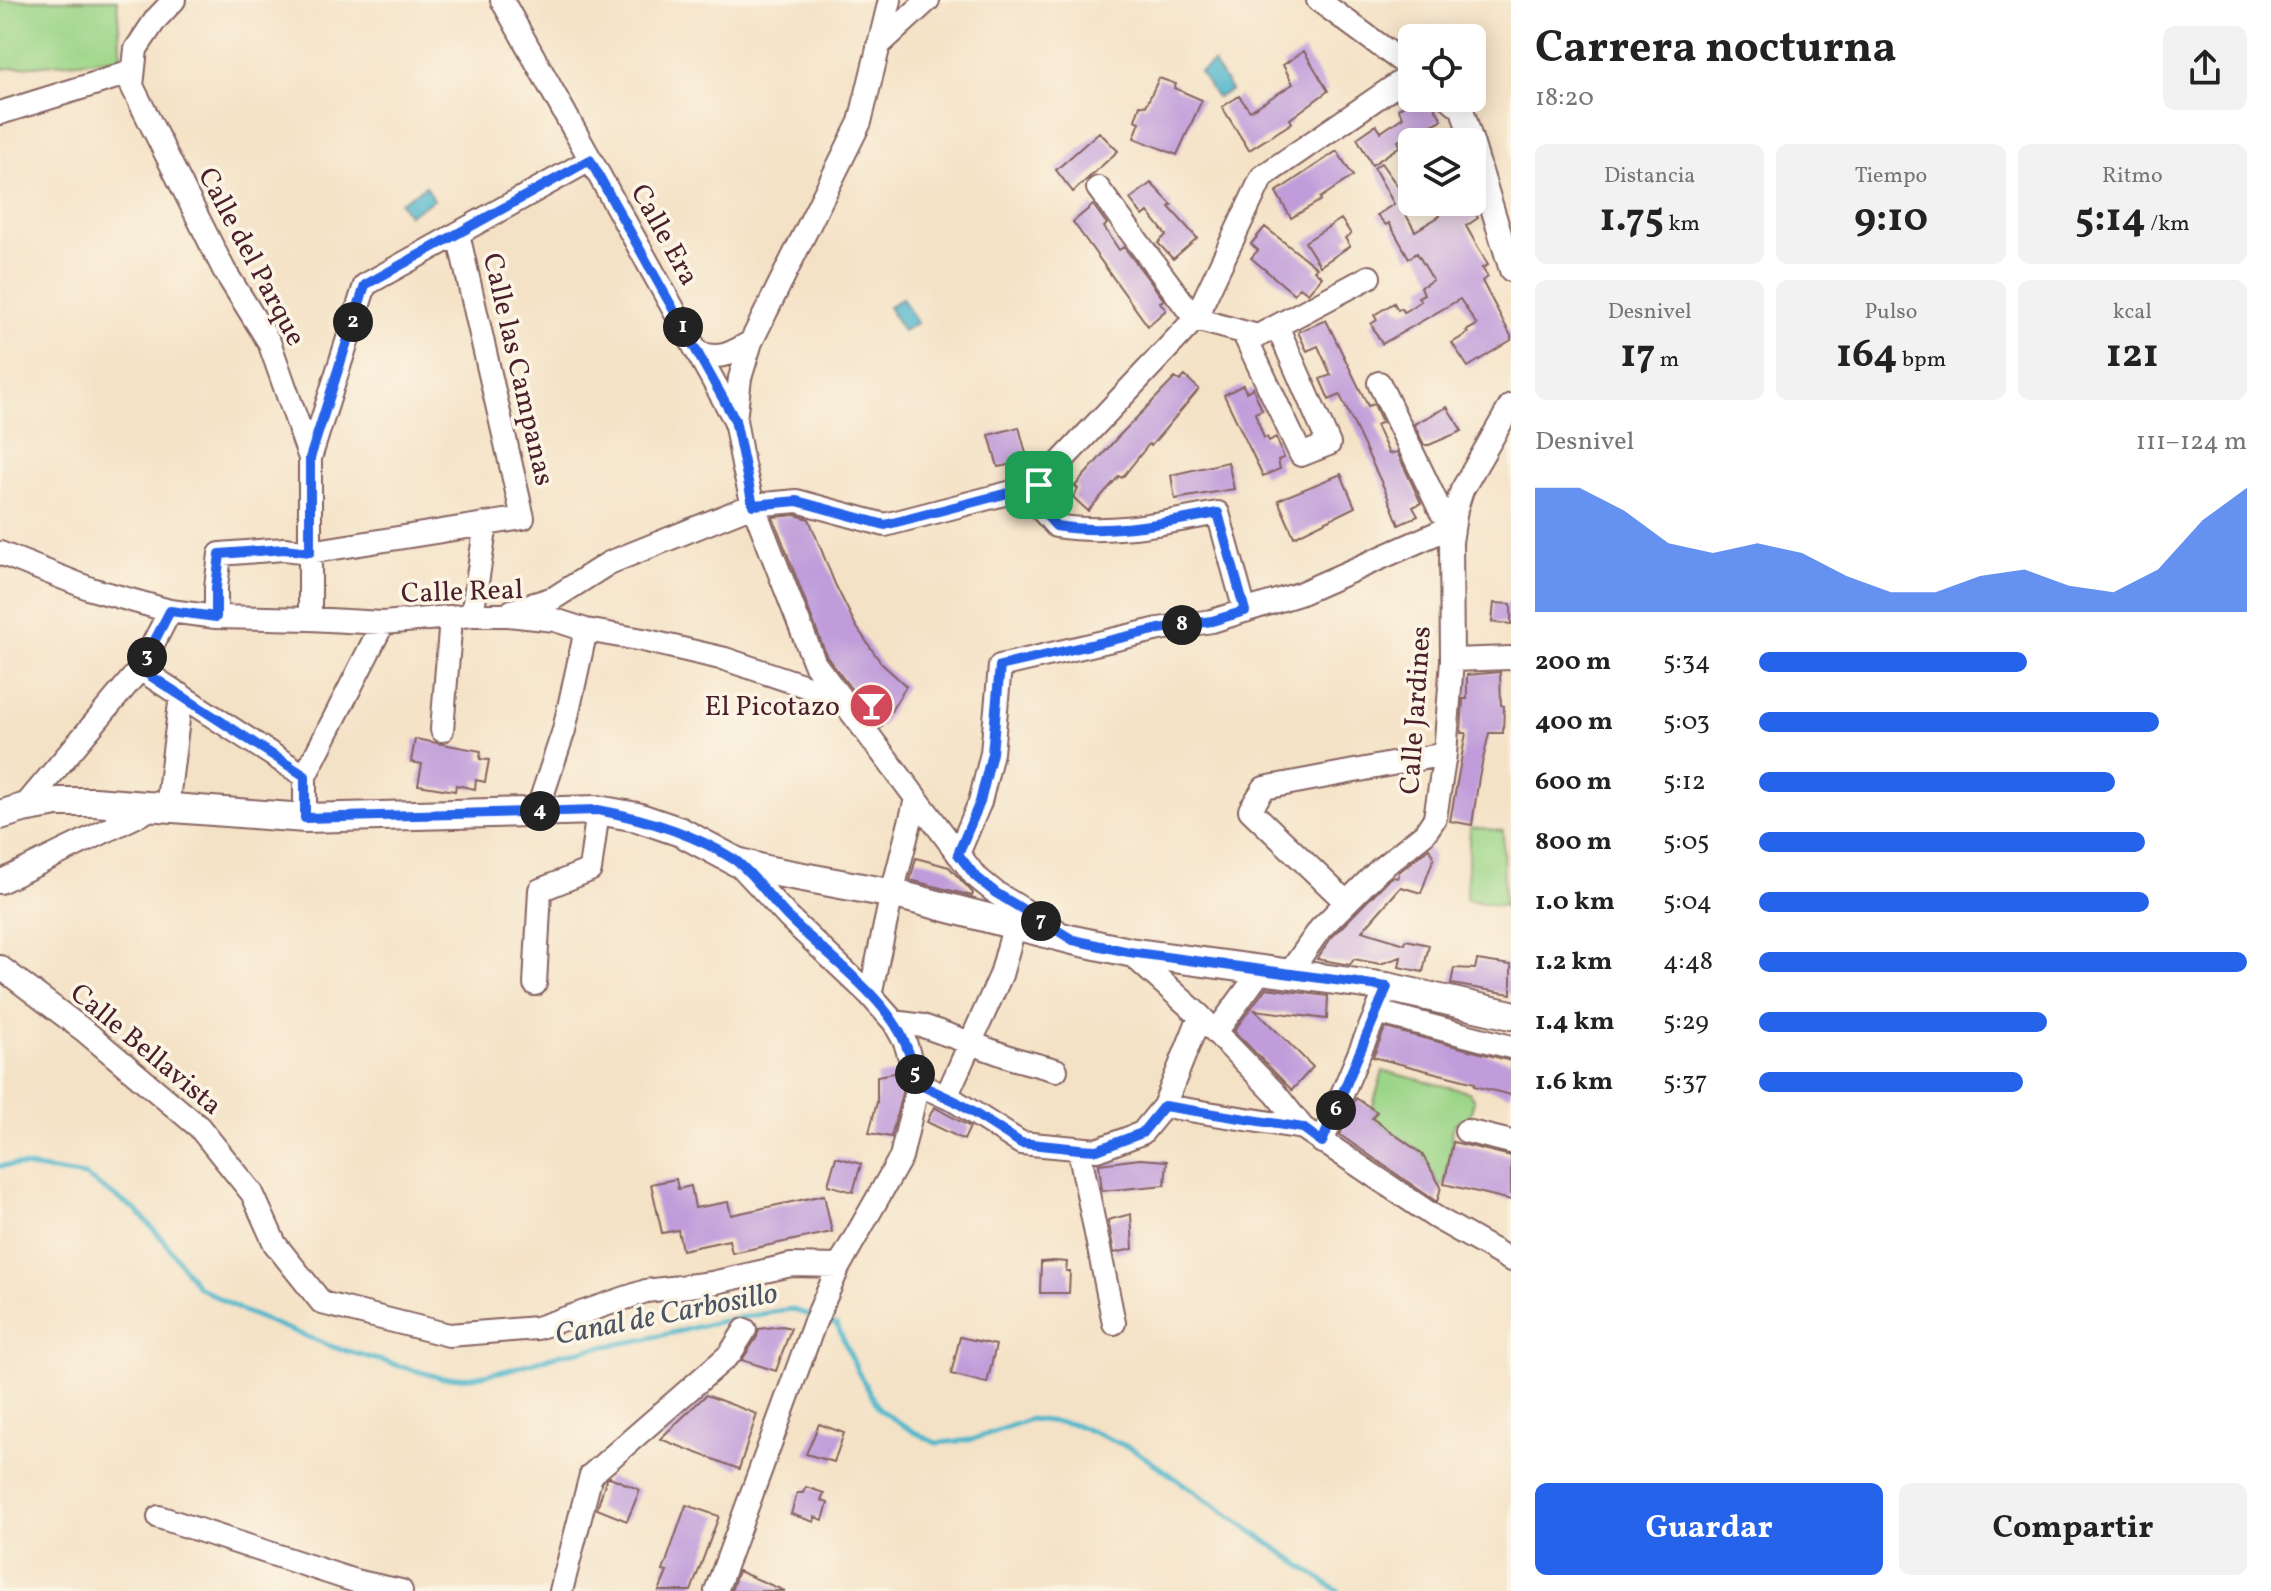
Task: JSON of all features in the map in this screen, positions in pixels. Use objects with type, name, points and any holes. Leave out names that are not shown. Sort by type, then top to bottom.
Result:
[{"type":"main road","points":[[11,811],[57,802],[305,818],[598,810],[637,817],[681,832],[737,862],[781,873],[1000,911],[1073,940],[1129,952],[1274,974],[1382,1000],[1511,1015]]},
{"type":"street","points":[[0,113],[132,70],[136,49],[156,19],[174,0]]},
{"type":"street","name":"Calle Era","points":[[502,0],[735,420]]},
{"type":"street","points":[[890,0],[860,122],[751,342],[740,378],[735,420],[753,505],[815,664],[1000,911],[1001,975],[946,1097]]},
{"type":"street","points":[[878,46],[928,0]]},
{"type":"street","points":[[1318,0],[1398,60]]},
{"type":"street","name":"Calle del Parque","points":[[132,70],[132,86],[224,270],[269,342],[310,458],[310,619]]},
{"type":"street","points":[[500,615],[554,598],[609,563],[753,505],[797,501],[885,525],[1039,485],[1195,319],[1262,177],[1398,81]]},
{"type":"street","points":[[1463,112],[1511,270]]},
{"type":"street","points":[[310,458],[365,285],[590,160]]},
{"type":"street","points":[[1098,188],[1195,319],[1258,336],[1369,277]]},
{"type":"street","name":"Calle las Campanas","points":[[458,234],[523,518],[486,524]]},
{"type":"street","points":[[1243,332],[1301,455],[1329,444],[1277,326]]},
{"type":"street","points":[[698,353],[713,358],[735,352],[751,342]]},
{"type":"street","points":[[958,854],[980,802],[992,753],[1000,666],[1159,629],[1212,621],[1299,594],[1454,523],[1441,512],[1379,383]]},
{"type":"street","name":"Calle Jardines","points":[[1164,1106],[1208,1024],[1274,974],[1379,870],[1425,833],[1435,818],[1445,754],[1452,660],[1451,542],[1454,523],[1462,490],[1511,405]]},
{"type":"street","points":[[1039,485],[1040,508],[1056,526],[1084,531],[1151,526],[1218,513],[1245,611]]},
{"type":"street","points":[[216,617],[220,554],[284,549],[310,552],[486,524],[462,616],[442,730]]},
{"type":"street","name":"Calle Real","points":[[0,553],[91,589],[170,611],[216,617],[383,623],[500,615],[555,620],[586,630],[656,642],[725,659],[841,698]]},
{"type":"street","points":[[11,811],[140,669],[170,611]]},
{"type":"street","points":[[305,818],[305,776],[383,623]]},
{"type":"street","points":[[537,811],[564,730],[586,630]]},
{"type":"street","points":[[1452,660],[1511,658]]},
{"type":"street","points":[[140,669],[305,776]]},
{"type":"street","points":[[0,882],[161,807],[181,695]]},
{"type":"street","points":[[1346,902],[1250,810],[1264,788],[1445,754]]},
{"type":"street","points":[[870,995],[916,799]]},
{"type":"street","points":[[535,984],[540,890],[590,870],[598,810]]},
{"type":"street","points":[[716,1591],[814,1324],[839,1266],[901,1157],[918,1084],[905,1042],[894,1022],[737,862]]},
{"type":"street","points":[[775,903],[781,873]]},
{"type":"street","points":[[1129,952],[1208,1024],[1275,1093],[1303,1128],[1435,1217],[1511,1260]]},
{"type":"street","name":"Calle Bellavista","points":[[0,967],[86,1032],[199,1127],[252,1193],[275,1244],[322,1303],[449,1335],[537,1328],[646,1291],[712,1283],[791,1265],[839,1266]]},
{"type":"street","points":[[1322,1142],[1382,1000],[1511,1047]]},
{"type":"street","points":[[894,1022],[923,1026],[1015,1059],[1056,1070]]},
{"type":"street","points":[[918,1084],[946,1097],[1021,1143],[1097,1150],[1142,1133],[1164,1106],[1303,1128]]},
{"type":"street","points":[[1466,1131],[1511,1142]]},
{"type":"street","points":[[1079,1149],[1114,1323]]},
{"type":"street","points":[[561,1591],[591,1475],[730,1354],[745,1330]]},
{"type":"street","points":[[159,1517],[355,1581],[401,1591]]},
{"type":"green space","points":[[0,0],[117,0],[121,58],[0,69]]},
{"type":"green space","points":[[1470,827],[1503,831],[1504,906],[1466,900]]},
{"type":"green space","points":[[1383,1071],[1469,1092],[1474,1100],[1469,1120],[1455,1123],[1451,1131],[1453,1142],[1441,1187],[1422,1154],[1373,1118],[1377,1112],[1372,1109]]},
{"type":"water","points":[[1213,63],[1231,90],[1217,98],[1200,72]]},
{"type":"water","points":[[426,186],[434,200],[408,215],[400,202]]},
{"type":"water","points":[[902,298],[917,323],[903,331],[888,307]]},
{"type":"building","points":[[1304,51],[1328,91],[1290,119],[1292,123],[1249,150],[1222,107],[1239,96],[1250,111],[1293,84],[1283,65]]},
{"type":"building","points":[[1159,78],[1176,84],[1174,88],[1202,100],[1177,155],[1134,138],[1140,122],[1135,120],[1140,105],[1146,106]]},
{"type":"building","points":[[1400,112],[1438,112],[1442,120],[1425,128],[1398,128],[1398,147],[1372,165],[1357,138],[1376,125],[1381,132],[1403,117]]},
{"type":"building","points":[[1099,132],[1118,151],[1073,192],[1056,170]]},
{"type":"building","points":[[1337,151],[1353,176],[1291,218],[1276,192]]},
{"type":"building","points":[[1381,163],[1398,187],[1398,216],[1407,216],[1415,231],[1440,216],[1478,218],[1466,226],[1488,265],[1482,268],[1488,277],[1482,281],[1511,340],[1468,367],[1452,343],[1477,325],[1460,299],[1382,344],[1371,324],[1377,320],[1374,315],[1394,303],[1398,310],[1401,308],[1404,312],[1421,301],[1418,297],[1424,294],[1421,287],[1433,280],[1417,253],[1409,258],[1389,223],[1386,225],[1377,215],[1394,204],[1374,168]]},
{"type":"building","points":[[1151,183],[1197,238],[1173,259],[1158,243],[1166,235],[1148,212],[1143,216],[1130,199]]},
{"type":"building","points":[[1093,205],[1107,224],[1104,227],[1119,250],[1124,247],[1164,300],[1160,302],[1166,310],[1148,326],[1073,222]]},
{"type":"building","points":[[1341,219],[1351,234],[1345,238],[1350,246],[1320,266],[1305,242]]},
{"type":"building","points":[[1265,227],[1317,268],[1314,270],[1322,277],[1308,293],[1300,287],[1294,294],[1251,258],[1258,250],[1251,244]]},
{"type":"building","points":[[1326,320],[1368,406],[1374,404],[1382,422],[1376,425],[1389,454],[1397,452],[1421,503],[1413,507],[1418,516],[1399,525],[1340,395],[1329,400],[1320,379],[1331,375],[1318,346],[1307,351],[1298,332]]},
{"type":"building","points":[[1185,376],[1199,389],[1122,478],[1119,476],[1088,511],[1073,497],[1078,489],[1075,486],[1175,378],[1180,381]]},
{"type":"building","points":[[1243,385],[1246,392],[1253,388],[1262,410],[1255,413],[1264,438],[1267,437],[1269,441],[1276,437],[1284,458],[1278,460],[1280,469],[1263,476],[1224,395]]},
{"type":"building","points":[[1447,407],[1462,431],[1424,445],[1414,424]]},
{"type":"building","points":[[1019,427],[1028,461],[998,467],[989,435]]},
{"type":"building","points":[[1228,462],[1234,489],[1175,499],[1171,475]]},
{"type":"building","points":[[1341,474],[1355,507],[1294,537],[1278,500]]},
{"type":"building","points":[[796,515],[809,519],[856,626],[881,663],[906,686],[881,728],[827,657],[773,517]]},
{"type":"building","points":[[1494,603],[1511,604],[1511,624],[1492,622]]},
{"type":"building","points":[[1500,672],[1503,733],[1489,733],[1472,825],[1450,821],[1466,733],[1461,733],[1463,699],[1467,699],[1467,675]]},
{"type":"building","points":[[415,739],[481,751],[480,759],[489,760],[485,782],[476,780],[475,789],[456,785],[455,791],[418,785],[422,764],[411,762]]},
{"type":"building","points":[[1429,848],[1434,857],[1421,893],[1401,887],[1362,931],[1405,944],[1406,940],[1429,945],[1423,972],[1399,967],[1401,957],[1380,964],[1354,959],[1350,965],[1317,959],[1331,938],[1388,880],[1398,878],[1399,872]]},
{"type":"building","points":[[916,858],[949,867],[973,893],[972,896],[910,880]]},
{"type":"building","points":[[1477,960],[1511,965],[1511,994],[1451,984],[1454,968],[1475,969]]},
{"type":"building","points":[[1266,988],[1328,996],[1327,1019],[1255,1010],[1313,1067],[1292,1090],[1234,1031]]},
{"type":"building","points":[[1385,1028],[1511,1061],[1511,1095],[1373,1057]]},
{"type":"building","points":[[900,1072],[904,1085],[891,1137],[869,1133],[877,1102],[877,1076]]},
{"type":"building","points":[[1356,1098],[1377,1112],[1372,1118],[1422,1154],[1441,1187],[1437,1202],[1340,1135]]},
{"type":"building","points":[[934,1107],[970,1127],[964,1140],[927,1122]]},
{"type":"building","points":[[1453,1142],[1511,1156],[1511,1200],[1444,1184]]},
{"type":"building","points":[[836,1157],[861,1164],[853,1192],[828,1185]]},
{"type":"building","points":[[1140,1159],[1167,1161],[1165,1185],[1102,1191],[1099,1164]]},
{"type":"building","points":[[676,1179],[678,1189],[691,1186],[695,1208],[728,1202],[731,1215],[824,1195],[832,1232],[732,1253],[729,1240],[682,1250],[678,1230],[662,1233],[651,1184]]},
{"type":"building","points":[[1131,1214],[1133,1249],[1114,1253],[1108,1220]]},
{"type":"building","points":[[1041,1262],[1067,1262],[1066,1271],[1070,1271],[1069,1293],[1040,1293]]},
{"type":"building","points":[[791,1328],[776,1371],[742,1360],[759,1329]]},
{"type":"building","points":[[960,1337],[996,1345],[987,1383],[951,1374]]},
{"type":"building","points":[[706,1395],[757,1414],[739,1469],[660,1439]]},
{"type":"building","points":[[819,1424],[844,1433],[834,1462],[806,1454]]},
{"type":"building","points":[[610,1477],[640,1490],[627,1521],[597,1509],[606,1480]]},
{"type":"building","points":[[806,1487],[824,1493],[821,1500],[828,1503],[823,1520],[815,1517],[814,1522],[791,1514],[797,1493],[803,1493]]},
{"type":"building","points":[[686,1505],[719,1516],[691,1591],[659,1591],[667,1572],[663,1571]]},
{"type":"building","points":[[738,1571],[785,1591],[731,1591]]},
{"type":"waterway","name":"Canal de Carbosillo","points":[[0,1166],[16,1165],[85,1176],[137,1211],[165,1242],[197,1286],[242,1311],[333,1347],[442,1378],[504,1371],[562,1354],[790,1309],[813,1316]]},
{"type":"waterway","name":"Canal de Carbosillo","points":[[822,1320],[837,1325],[858,1372],[880,1410],[909,1429],[936,1443],[971,1440],[1030,1419],[1074,1424],[1133,1449],[1338,1591]]},
{"type":"place","name":"El Picotazo","points":[[871,705]]},
{"type":"route","points":[[590,160],[735,420],[753,505],[797,501],[885,525],[1039,485],[1040,508],[1056,526],[1084,531],[1151,526],[1218,513],[1245,611],[1212,621],[1159,629],[1000,666],[992,753],[980,802],[958,854],[975,876],[996,893],[1073,940],[1129,952],[1387,987],[1322,1142],[1303,1128],[1164,1106],[1142,1133],[1097,1150],[1021,1143],[955,1101],[918,1084],[905,1042],[894,1022],[737,862],[681,832],[637,817],[598,810],[305,818],[305,776],[140,669],[170,611],[216,617],[220,554],[284,549],[310,552],[310,458],[365,285],[590,160]]}]
